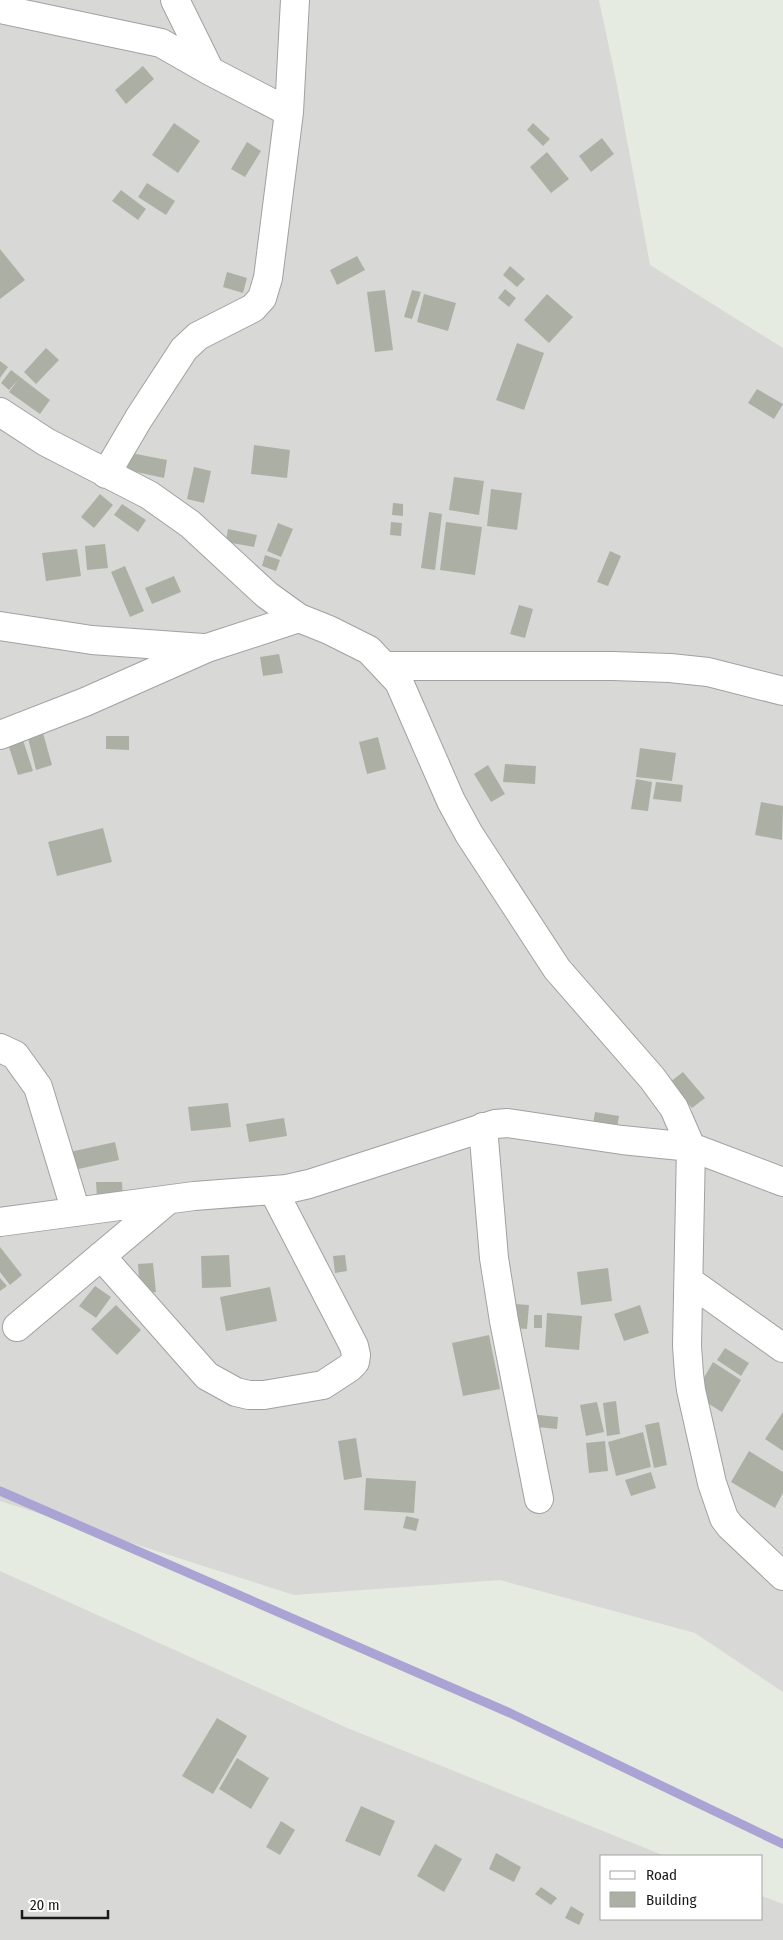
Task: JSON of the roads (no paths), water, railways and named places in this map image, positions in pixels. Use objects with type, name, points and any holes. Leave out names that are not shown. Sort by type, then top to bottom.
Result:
[{"type":"street","points":[[175,0],[210,71]]},
{"type":"street","points":[[106,474],[139,418],[184,349],[198,336],[252,308],[262,298],[268,278],[289,112],[295,0]]},
{"type":"street","points":[[0,10],[161,43],[289,112]]},
{"type":"street","points":[[0,412],[46,442],[149,495],[190,524],[267,595],[299,618],[329,630],[369,650],[399,682],[451,801],[469,834],[557,969],[652,1078],[674,1108],[692,1147],[687,1346],[691,1390],[712,1483],[724,1518],[783,1576]]},
{"type":"street","points":[[0,735],[85,702],[207,648],[299,618]]},
{"type":"street","points":[[0,626],[92,640],[207,648]]},
{"type":"street","points":[[385,666],[603,666],[670,668],[708,672],[783,691]]},
{"type":"street","points":[[0,1048],[15,1055],[38,1087],[76,1212]]},
{"type":"street","points":[[0,1222],[218,1193],[287,1189],[309,1184],[483,1127],[508,1123],[622,1140],[692,1147],[783,1182]]},
{"type":"street","points":[[483,1127],[494,1258],[504,1321],[539,1499]]},
{"type":"street","points":[[101,1256],[173,1339],[207,1376],[215,1381],[236,1392],[257,1395],[323,1384],[349,1368],[354,1362],[356,1354],[354,1346],[273,1190]]},
{"type":"street","points":[[18,1327],[168,1200]]},
{"type":"street","points":[[689,1281],[783,1348]]},
{"type":"waterway","points":[[0,1491],[510,1713],[783,1844]]}]
